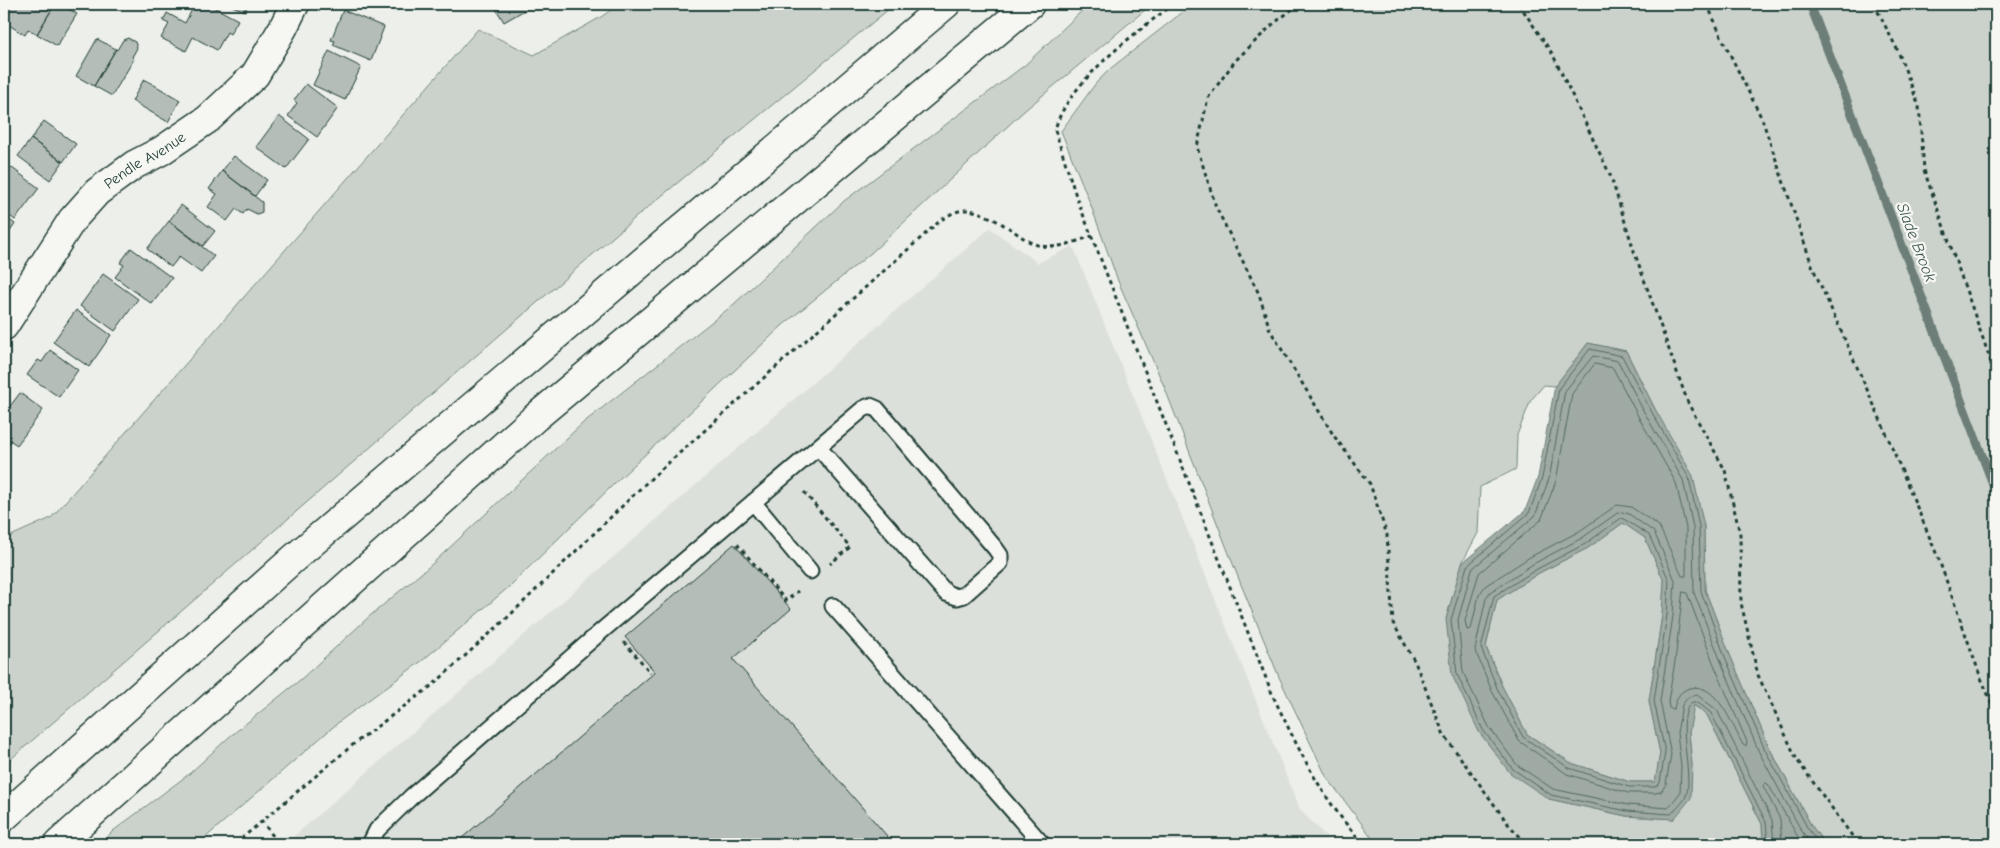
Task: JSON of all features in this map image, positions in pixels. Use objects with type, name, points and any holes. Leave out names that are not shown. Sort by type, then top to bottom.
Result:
[{"type":"main road","name":"Pendle Avenue","points":[[4,326],[72,220],[97,192],[134,165],[160,151],[208,119],[255,75],[295,4]]},
{"type":"main road","points":[[4,817],[293,559],[946,4]]},
{"type":"main road","points":[[58,844],[536,417],[1030,4]]},
{"type":"lane","points":[[370,844],[377,830],[411,797],[862,409],[870,406],[877,409],[995,548],[1000,555],[1000,563],[964,595],[957,597],[946,593],[818,447]]},
{"type":"lane","points":[[753,502],[810,571]]},
{"type":"lane","points":[[833,606],[1042,844]]},
{"type":"path","points":[[1174,4],[1092,72],[1057,120],[1055,130],[1077,199],[1273,696],[1307,765],[1349,828],[1364,844]]},
{"type":"path","points":[[1299,4],[1272,25],[1235,61],[1208,98],[1197,147],[1216,207],[1259,294],[1270,330],[1334,436],[1370,484],[1387,535],[1388,574],[1393,623],[1415,662],[1444,735],[1509,825],[1527,844]]},
{"type":"path","points":[[1519,4],[1553,56],[1611,177],[1688,403],[1725,470],[1740,534],[1741,603],[1758,675],[1797,760],[1858,844]]},
{"type":"path","points":[[1707,4],[1762,119],[1813,268],[1881,421],[1939,560],[1981,678],[1996,713]]},
{"type":"path","points":[[1874,4],[1898,50],[1919,106],[1924,170],[1996,376]]},
{"type":"path","points":[[235,844],[261,820],[355,743],[434,684],[507,618],[648,482],[941,220],[953,212],[967,209],[1010,228],[1025,240],[1044,246],[1068,244],[1092,236]]},
{"type":"path","points":[[804,492],[850,547],[829,565]]},
{"type":"path","points":[[734,541],[786,601],[801,589]]},
{"type":"path","points":[[621,639],[651,673]]},
{"type":"path","points":[[261,820],[279,844]]},
{"type":"shaded area","points":[[619,4],[895,4],[636,217],[4,765],[4,539],[51,518],[478,29],[534,55],[601,17]]},
{"type":"shaded area","points":[[1089,4],[1152,4],[1024,111],[871,253],[783,325],[618,480],[510,586],[423,660],[340,721],[198,844],[100,844],[113,831],[189,774],[228,738],[300,680],[371,615],[431,565],[583,423],[733,305],[844,201],[1025,65]]},
{"type":"shaded area","points":[[1193,4],[1996,4],[1996,844],[1825,844],[1811,825],[1769,747],[1730,655],[1705,590],[1704,526],[1654,407],[1626,351],[1588,343],[1555,386],[1544,385],[1531,400],[1517,435],[1516,469],[1480,487],[1478,533],[1462,563],[1446,619],[1549,799],[1626,816],[1674,819],[1692,765],[1689,733],[1693,705],[1707,715],[1762,824],[1763,844],[1378,844],[1373,839],[1326,776],[1279,677],[1164,386],[1118,281],[1090,203],[1061,131],[1096,83],[1111,68]]},
{"type":"shaded area","points":[[990,228],[1038,263],[1073,246],[1300,810],[1334,844],[285,844]]},
{"type":"shaded area","points":[[1623,523],[1645,538],[1664,581],[1662,615],[1649,701],[1660,753],[1656,782],[1630,782],[1571,763],[1527,734],[1502,686],[1486,647],[1497,600],[1539,573],[1588,548]]},
{"type":"water","points":[[1588,343],[1626,351],[1654,407],[1693,476],[1704,526],[1705,590],[1730,655],[1769,747],[1811,825],[1825,844],[1763,844],[1762,824],[1707,715],[1694,705],[1689,733],[1692,765],[1691,798],[1674,819],[1626,816],[1549,799],[1510,773],[1479,732],[1452,675],[1446,619],[1462,563],[1525,511],[1538,477],[1555,386]],"holes":[[[1623,523],[1645,538],[1664,581],[1662,615],[1649,701],[1660,753],[1655,782],[1630,782],[1571,763],[1527,734],[1502,686],[1486,647],[1497,600],[1539,573],[1588,548]]]},
{"type":"building","points":[[4,4],[55,4],[37,34],[28,29],[25,35],[4,22],[8,14],[4,11]]},
{"type":"building","points":[[55,4],[61,4],[77,14],[57,46],[37,34]]},
{"type":"building","points":[[195,4],[208,4],[238,20],[230,34],[227,32],[217,50],[193,37],[186,51],[161,38],[169,24],[163,21],[167,13],[185,23]]},
{"type":"building","points":[[227,4],[248,4],[245,11]]},
{"type":"building","points":[[356,4],[395,4],[394,11]]},
{"type":"building","points":[[493,4],[528,4],[530,7],[504,22]]},
{"type":"building","points":[[343,10],[384,27],[371,61],[333,45],[335,41],[331,40]]},
{"type":"building","points":[[128,38],[135,42],[137,48],[132,57],[134,59],[112,96],[94,86],[116,49],[123,40]]},
{"type":"building","points":[[97,39],[116,49],[94,86],[76,76]]},
{"type":"building","points":[[329,51],[361,67],[345,100],[313,85]]},
{"type":"building","points":[[144,79],[180,100],[168,122],[132,101]]},
{"type":"building","points":[[306,84],[338,108],[317,137],[288,116],[297,103],[294,100]]},
{"type":"building","points":[[279,116],[309,139],[286,169],[256,147]]},
{"type":"building","points":[[44,121],[76,144],[63,162],[31,139]]},
{"type":"building","points":[[31,139],[63,162],[50,180],[18,156]]},
{"type":"building","points":[[234,156],[267,180],[255,196],[222,171]]},
{"type":"building","points":[[4,162],[39,188],[15,220],[4,211]]},
{"type":"building","points":[[222,171],[262,202],[262,212],[257,214],[247,209],[243,214],[236,209],[227,221],[208,207],[217,194],[209,189]]},
{"type":"building","points":[[181,205],[215,231],[203,246],[169,221]]},
{"type":"building","points":[[4,216],[15,224],[7,236],[4,234]]},
{"type":"building","points":[[169,221],[214,256],[201,273],[179,257],[171,267],[147,249]]},
{"type":"building","points":[[131,248],[172,278],[152,304],[115,277],[124,265],[120,263]]},
{"type":"building","points":[[103,274],[138,299],[115,331],[80,306]]},
{"type":"building","points":[[76,310],[111,335],[89,367],[53,342]]},
{"type":"building","points":[[50,350],[78,370],[59,397],[27,375],[38,360],[42,362]]},
{"type":"building","points":[[20,393],[43,410],[17,445],[11,441],[4,450],[4,414]]},
{"type":"building","points":[[734,544],[791,609],[733,659],[894,844],[455,844],[655,672],[625,637]]},
{"type":"waterway","name":"Slade Brook","points":[[1810,4],[1996,492]]}]
